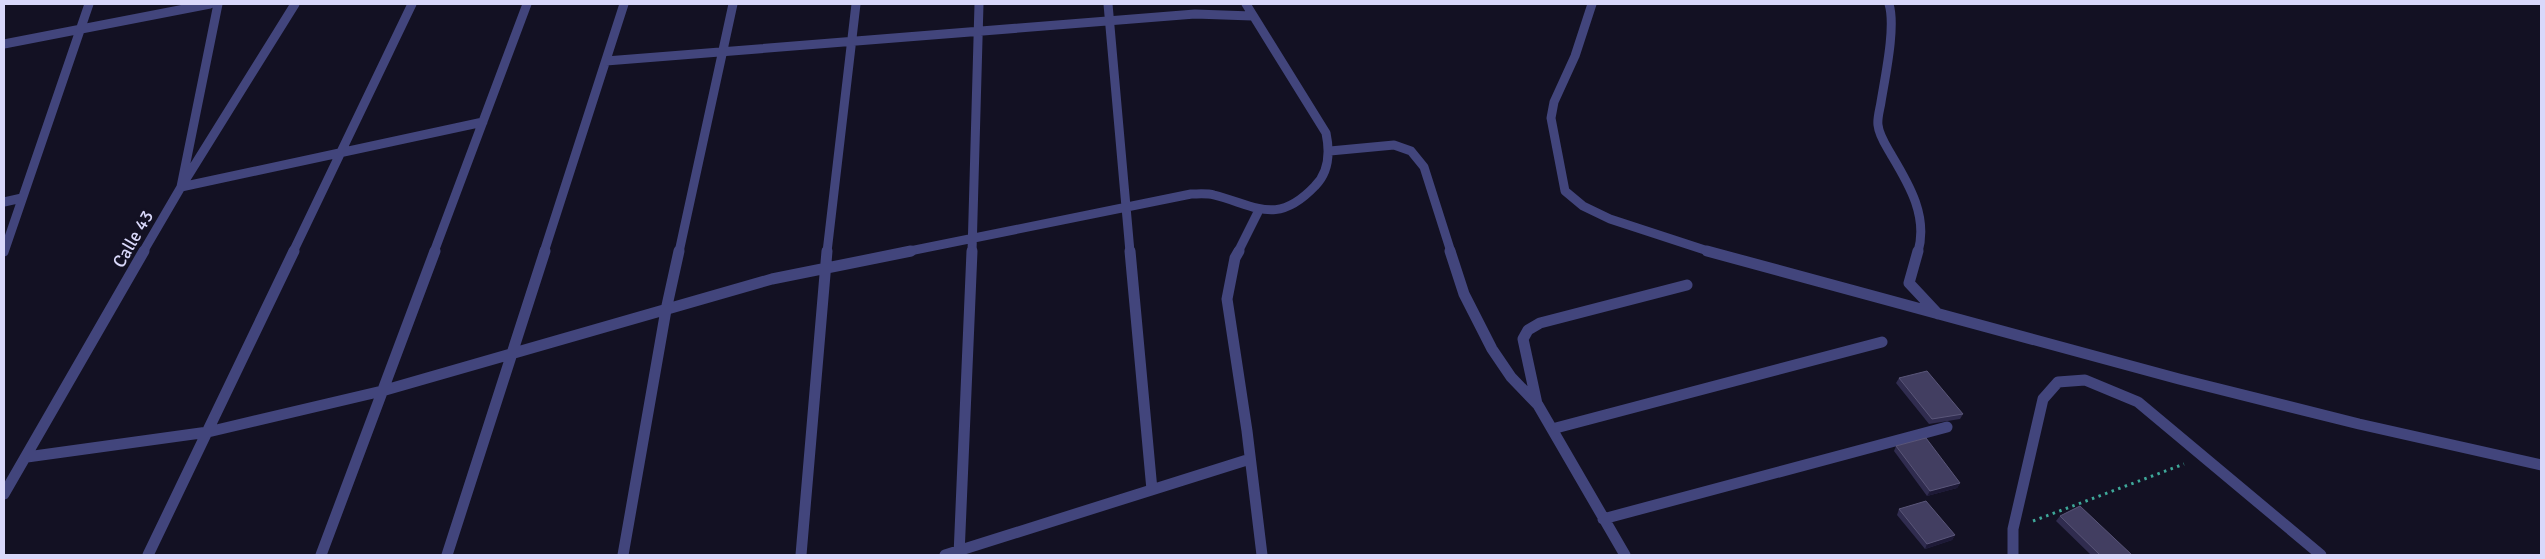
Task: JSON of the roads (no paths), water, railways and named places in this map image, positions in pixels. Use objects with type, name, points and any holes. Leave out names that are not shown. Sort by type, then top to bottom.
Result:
[{"type":"street","points":[[4,252],[89,4]]},
{"type":"street","points":[[4,44],[210,4]]},
{"type":"street","points":[[218,4],[181,187],[483,122]]},
{"type":"street","name":"Calle 43","points":[[4,494],[181,187],[295,4]]},
{"type":"street","points":[[148,555],[412,4]]},
{"type":"street","points":[[321,555],[527,4]]},
{"type":"street","points":[[447,555],[624,4]]},
{"type":"street","points":[[623,555],[666,310],[733,4]]},
{"type":"street","points":[[801,555],[825,269],[856,4]]},
{"type":"street","points":[[960,553],[973,239],[979,4]]},
{"type":"street","points":[[1108,4],[1152,490]]},
{"type":"street","points":[[27,457],[208,432],[382,391],[772,279],[1192,194],[1212,194],[1259,210],[1282,209],[1302,200],[1322,179],[1330,150],[1326,133],[1246,4]]},
{"type":"street","points":[[1592,4],[1584,22],[1575,55],[1556,96],[1550,121],[1557,145],[1560,175],[1567,194],[1579,205],[1603,216],[1704,250],[2225,392],[2450,446],[2541,464]]},
{"type":"street","points":[[1889,4],[1891,11],[1888,53],[1878,125],[1882,139],[1911,188],[1920,218],[1921,240],[1909,283],[1939,314]]},
{"type":"street","points":[[606,61],[1110,22],[1188,14],[1252,16]]},
{"type":"street","points":[[1330,150],[1394,145],[1411,151],[1424,167],[1464,294],[1492,349],[1511,377],[1538,405],[1624,555]]},
{"type":"street","points":[[4,202],[22,198]]},
{"type":"street","points":[[1259,210],[1235,258],[1227,299],[1262,555]]},
{"type":"street","points":[[1538,405],[1523,339],[1528,330],[1540,323],[1687,285]]},
{"type":"street","points":[[1552,429],[1882,342]]},
{"type":"street","points":[[2013,555],[2013,529],[2044,399],[2058,382],[2085,380],[2138,402],[2321,555]]},
{"type":"street","points":[[1603,520],[1947,428]]},
{"type":"street","points":[[944,555],[960,553],[1250,459]]}]
